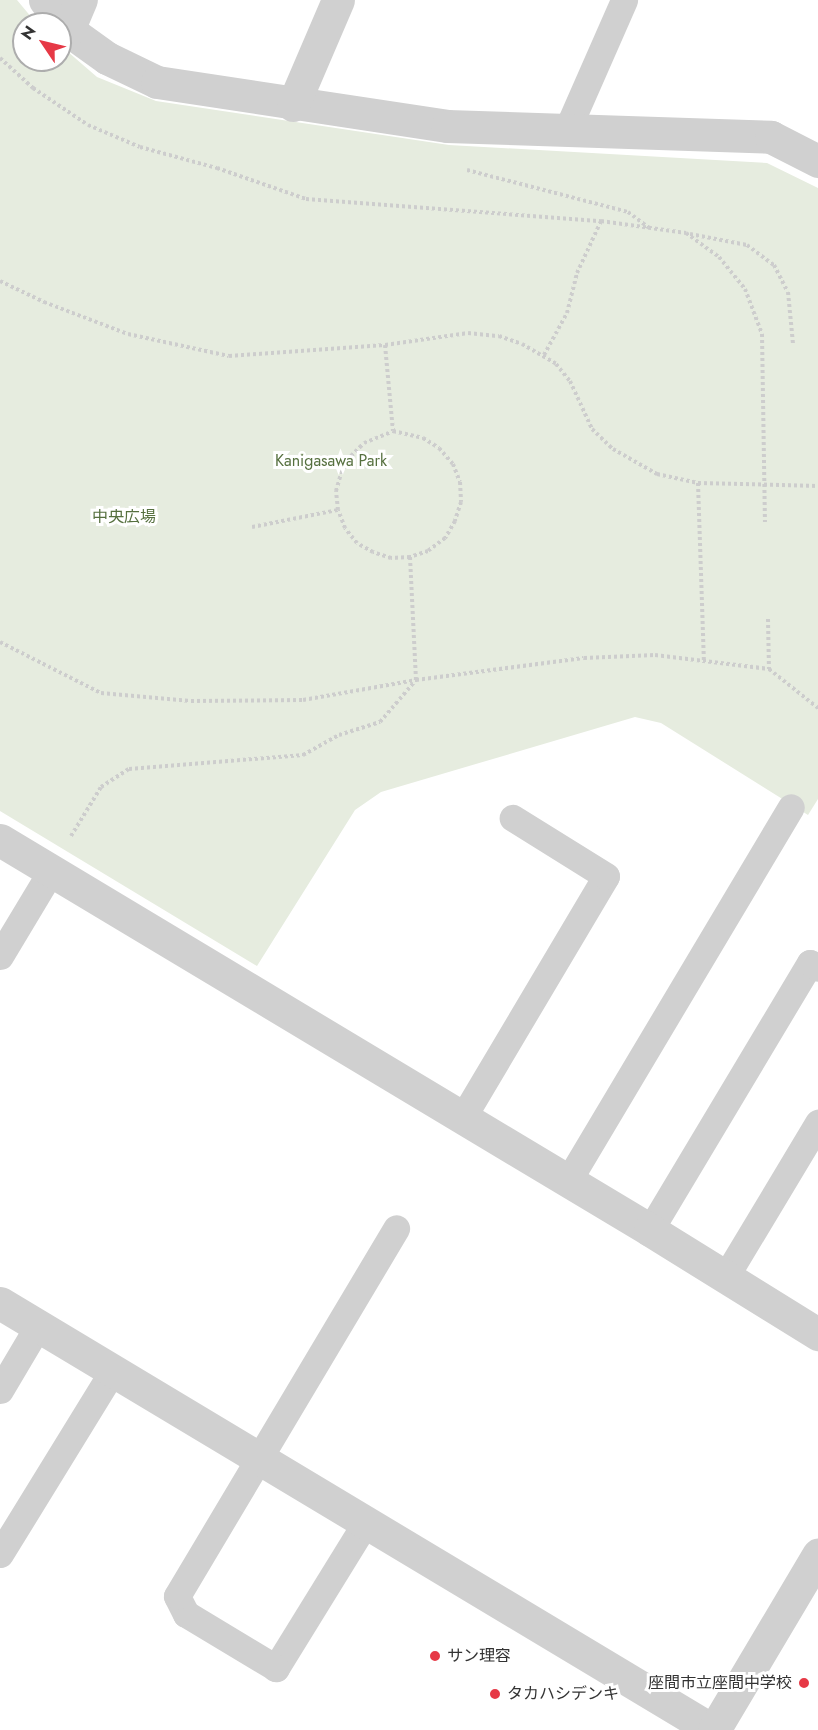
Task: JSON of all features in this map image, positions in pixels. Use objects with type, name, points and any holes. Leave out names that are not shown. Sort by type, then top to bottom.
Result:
[{"type":"street","points":[[45,0],[54,12]]},
{"type":"street","points":[[72,21],[81,0]]},
{"type":"street","points":[[294,105],[338,0]]},
{"type":"street","points":[[72,33],[106,58],[157,82],[294,105],[447,126],[771,137],[818,161]]},
{"type":"street","points":[[0,840],[463,1117],[818,1334]]},
{"type":"street","points":[[0,1303],[713,1730],[818,1555]]},
{"type":"lane","points":[[567,130],[624,0]]},
{"type":"lane","points":[[568,1181],[791,807]]},
{"type":"lane","points":[[463,1117],[606,876],[513,818]]},
{"type":"lane","points":[[0,956],[51,871]]},
{"type":"lane","points":[[650,1230],[810,963],[818,968]]},
{"type":"lane","points":[[726,1276],[818,1123]]},
{"type":"lane","points":[[366,1522],[276,1668],[186,1614],[177,1596],[396,1228]]},
{"type":"lane","points":[[0,1390],[38,1326]]},
{"type":"lane","points":[[0,1554],[113,1370]]},
{"type":"path","points":[[0,58],[33,88],[88,125],[140,147],[217,168],[306,199],[601,221],[686,233],[747,245],[774,265],[788,292],[793,344]]},
{"type":"path","points":[[544,355],[567,313],[577,273],[601,221]]},
{"type":"path","points":[[686,233],[719,257],[745,289],[762,334],[765,522]]},
{"type":"path","points":[[0,281],[44,302],[128,334],[230,356],[385,345],[468,333],[499,336],[544,355],[556,364],[570,381],[592,429],[613,449],[657,474],[698,483],[818,486]]},
{"type":"path","points":[[385,345],[393,431]]},
{"type":"path","points":[[393,431],[423,438],[439,448],[453,464],[460,482],[461,502],[456,521],[445,538],[428,551],[410,557],[391,558],[357,543],[345,528],[338,510],[336,491],[341,473],[351,456],[364,443],[393,431]]},
{"type":"path","points":[[698,483],[704,661]]},
{"type":"path","points":[[252,527],[338,510]]},
{"type":"path","points":[[51,871],[101,787],[129,769],[303,755],[339,735],[380,722],[416,680],[410,557]]},
{"type":"path","points":[[768,619],[769,669]]},
{"type":"path","points":[[0,642],[101,693],[179,700],[303,700],[416,680],[584,658],[655,655],[769,669],[818,708]]},
{"type":"green space","name":"Kanigasawa Park","points":[[0,0],[17,0],[27,12],[12,12],[12,72],[72,72],[72,55],[97,77],[156,101],[449,145],[767,163],[818,188],[818,799],[808,815],[661,723],[635,717],[381,792],[355,810],[257,966],[0,811]]},
{"type":"place","name":"サン理容","points":[[435,1656]]},
{"type":"place","name":"座間市立座間中学校","points":[[804,1683]]},
{"type":"place","name":"タカハシデンキ","points":[[495,1694]]},
{"type":"park label","name":"中央広場","points":[[124,517]]}]
